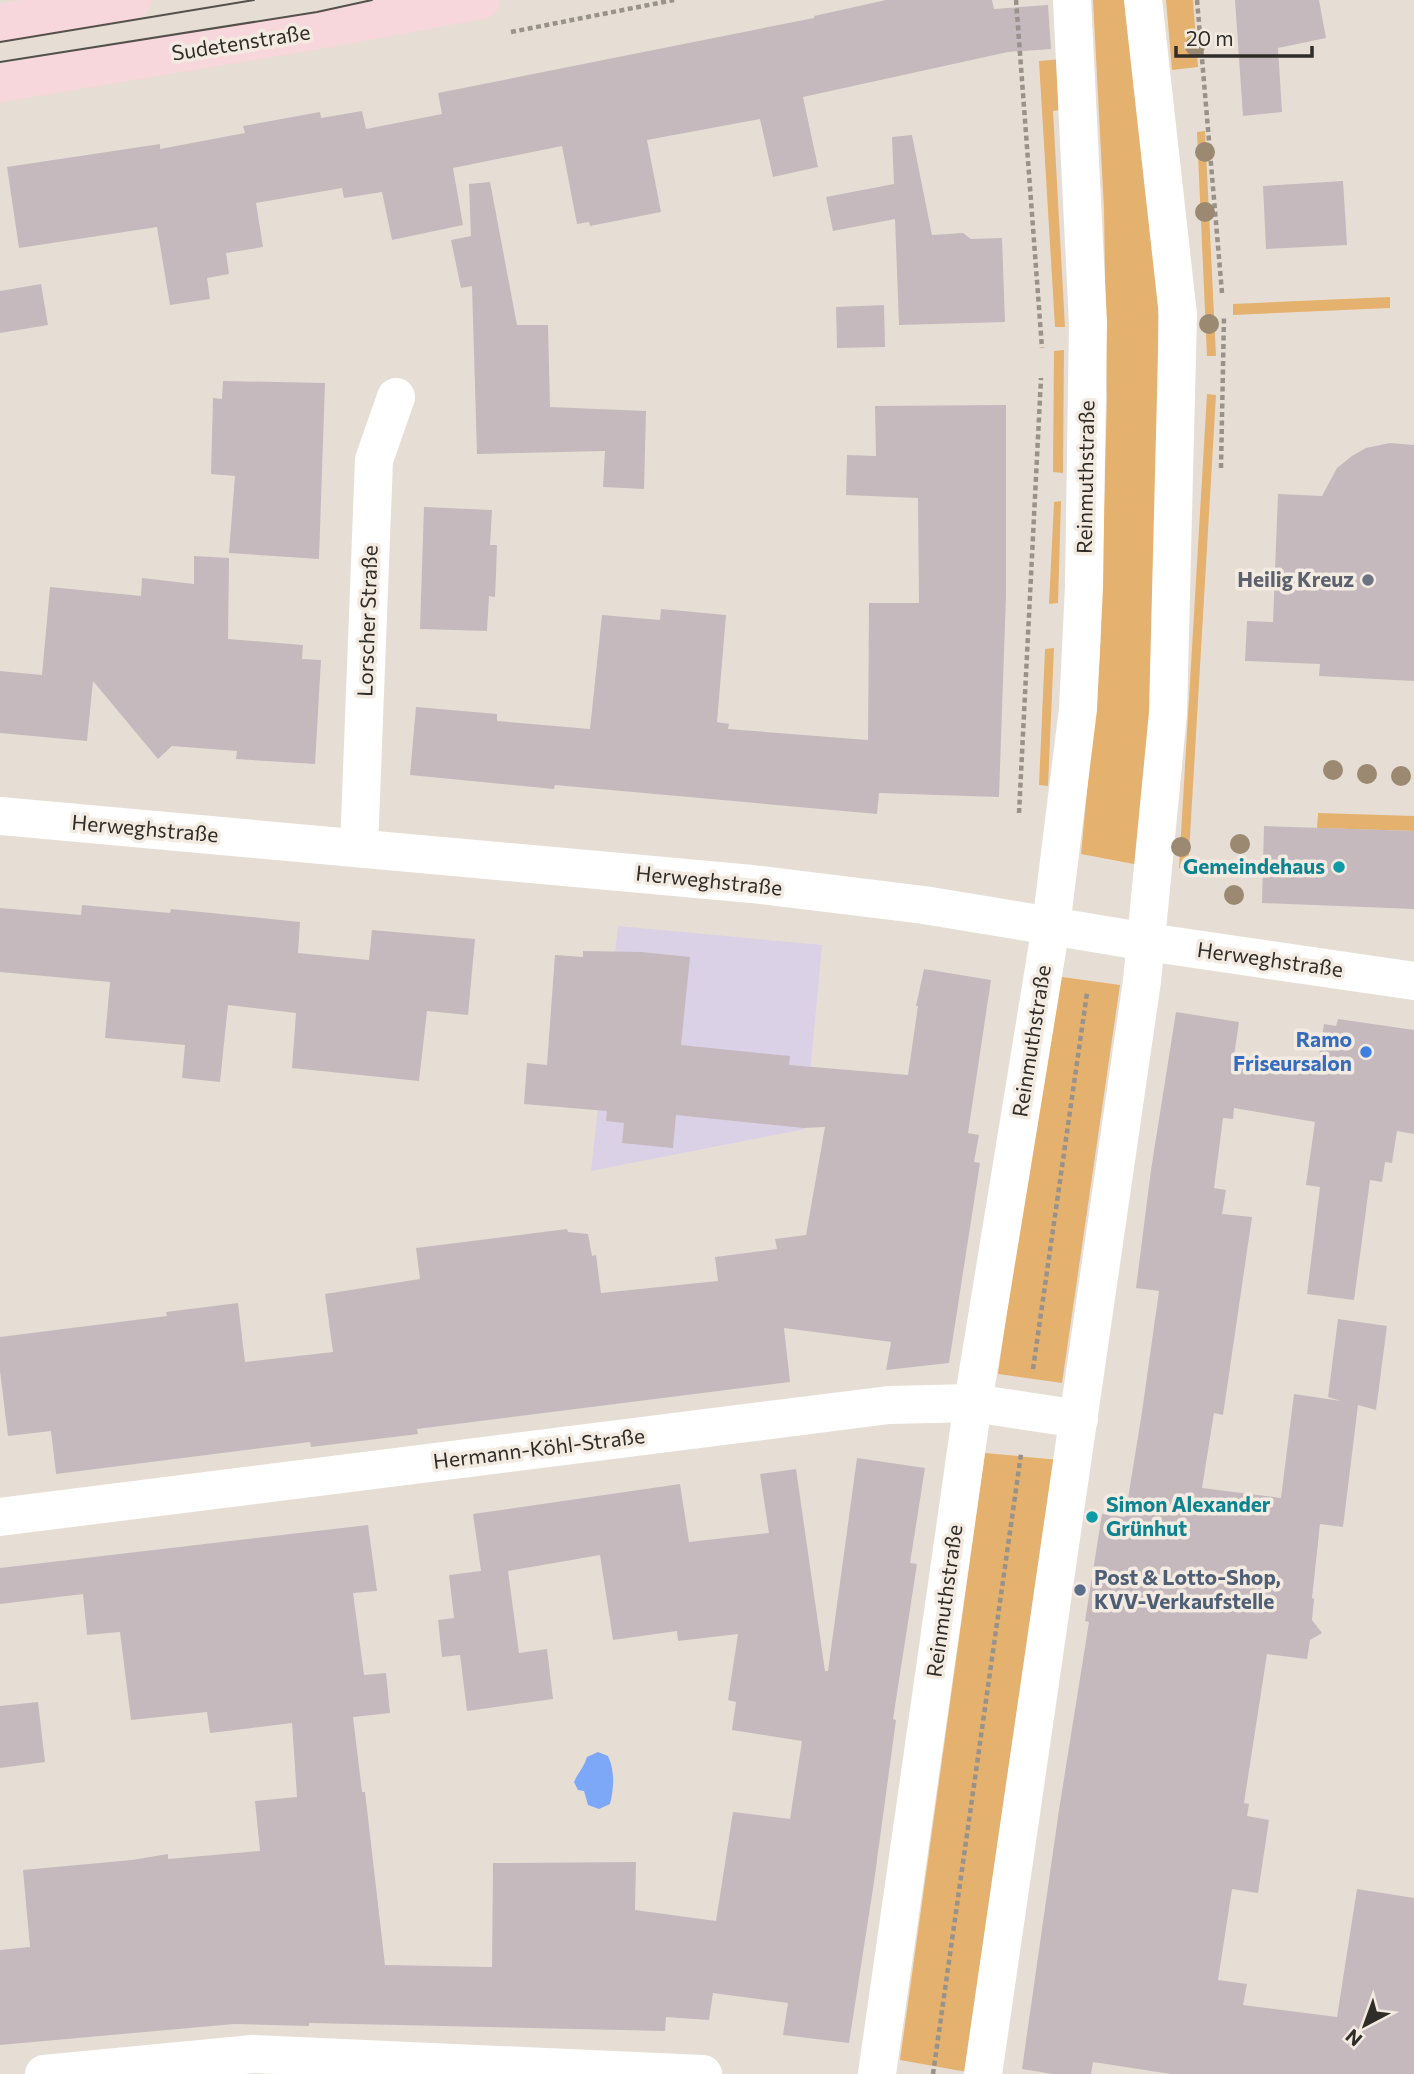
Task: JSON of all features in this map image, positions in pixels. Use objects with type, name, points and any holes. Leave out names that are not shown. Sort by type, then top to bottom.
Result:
[{"type":"main road","points":[[0,23],[132,0]]},
{"type":"main road","name":"Sudetenstraße","points":[[0,83],[481,0]]},
{"type":"street","name":"Reinmuthstraße","points":[[877,2074],[973,1403],[1051,926],[1078,709],[1084,587],[1088,323],[1072,0]]},
{"type":"street","points":[[983,2074],[1147,942],[1168,713],[1178,315],[1143,0]]},
{"type":"street","name":"Lorscher Straße","points":[[359,848],[374,460],[396,397]]},
{"type":"street","name":"Herweghstraße","points":[[0,816],[752,884],[924,905],[1147,942],[1414,981]]},
{"type":"street","name":"Hermann-Köhl-Straße","points":[[0,1517],[889,1405],[973,1403],[1079,1419]]},
{"type":"street","points":[[44,2074],[253,2064],[703,2074]]},
{"type":"path","points":[[1016,0],[1042,354]]},
{"type":"path","points":[[1018,818],[1041,368]]},
{"type":"path","points":[[933,2074],[1096,933]]},
{"type":"shaded area","points":[[1093,0],[1129,0],[1158,305],[1157,632],[1139,865],[1081,854],[1100,655],[1107,399],[1104,209]]},
{"type":"shaded area","points":[[1166,0],[1193,0],[1198,67],[1172,70]]},
{"type":"shaded area","points":[[1062,59],[1067,109],[1053,111],[1065,327],[1055,327],[1039,61]]},
{"type":"shaded area","points":[[1205,131],[1216,356],[1207,356],[1197,132]]},
{"type":"shaded area","points":[[1390,297],[1390,308],[1233,315],[1233,304]]},
{"type":"shaded area","points":[[1064,350],[1063,473],[1053,472],[1054,351]]},
{"type":"shaded area","points":[[1207,394],[1216,395],[1188,870],[1179,868]]},
{"type":"shaded area","points":[[1061,501],[1058,603],[1049,604],[1054,502]]},
{"type":"shaded area","points":[[1054,648],[1048,786],[1039,785],[1045,649]]},
{"type":"shaded area","points":[[1318,813],[1414,816],[1414,831],[1317,828]]},
{"type":"shaded area","points":[[618,926],[822,945],[805,1129],[591,1171]]},
{"type":"shaded area","points":[[1055,976],[1120,985],[1062,1383],[998,1374]]},
{"type":"shaded area","points":[[985,1453],[1060,1460],[967,2072],[900,2060]]},
{"type":"water","points":[[598,1752],[608,1756],[613,1780],[610,1804],[599,1809],[588,1805],[584,1791],[578,1790],[574,1782],[587,1757]]},
{"type":"building","points":[[886,0],[992,0],[994,9],[1048,5],[1051,49],[1008,52],[803,97],[818,167],[773,177],[760,119],[647,140],[661,212],[590,226],[589,222],[577,224],[562,146],[453,168],[463,225],[392,240],[382,192],[344,198],[342,188],[256,203],[263,247],[226,253],[229,274],[207,278],[210,299],[170,305],[157,227],[19,248],[7,167],[160,144],[160,149],[245,133],[243,126],[320,112],[321,118],[362,111],[366,129],[442,114],[438,93],[814,18]]},
{"type":"building","points":[[1235,0],[1319,0],[1326,38],[1278,48],[1282,112],[1243,116]]},
{"type":"building","points":[[912,135],[932,235],[963,233],[971,239],[1002,238],[1005,322],[899,325],[895,219],[833,231],[826,197],[894,184],[892,137]]},
{"type":"building","points":[[1343,181],[1347,245],[1266,249],[1263,186]]},
{"type":"building","points":[[490,182],[517,325],[548,325],[550,407],[646,411],[644,489],[603,487],[605,451],[477,454],[472,286],[461,288],[451,240],[471,236],[469,184]]},
{"type":"building","points":[[41,284],[48,325],[0,333],[0,291]]},
{"type":"building","points":[[884,305],[885,347],[837,348],[836,307]]},
{"type":"building","points":[[223,381],[325,383],[319,559],[229,553],[235,476],[211,474],[213,398],[222,399]]},
{"type":"building","points":[[1006,405],[1006,595],[999,797],[879,793],[877,814],[555,785],[554,789],[410,775],[416,707],[497,714],[497,721],[590,729],[602,615],[660,620],[661,609],[726,615],[717,722],[729,724],[728,729],[868,740],[869,603],[919,603],[918,498],[846,495],[847,455],[876,456],[875,406]]},
{"type":"building","name":"Heilig Kreuz","points":[[1390,443],[1414,445],[1414,681],[1319,676],[1320,664],[1245,661],[1247,621],[1273,622],[1278,494],[1322,496],[1337,468],[1352,456],[1366,448]]},
{"type":"building","points":[[424,507],[492,510],[490,545],[497,545],[496,574],[495,597],[489,596],[487,631],[420,629]]},
{"type":"building","points":[[194,556],[229,558],[228,639],[303,645],[302,659],[321,660],[315,764],[236,759],[237,751],[172,746],[158,759],[93,681],[87,741],[0,733],[0,671],[42,675],[50,587],[141,596],[142,578],[194,584]]},
{"type":"building","name":"Gemeindehaus","points":[[1264,826],[1414,831],[1414,909],[1262,903]]},
{"type":"building","points":[[82,905],[170,913],[171,909],[300,922],[298,953],[369,960],[372,930],[475,939],[468,1015],[427,1011],[419,1081],[292,1068],[296,1013],[228,1005],[220,1082],[182,1078],[185,1045],[105,1038],[110,982],[0,972],[0,908],[81,915]]},
{"type":"building","points":[[583,951],[641,952],[690,957],[681,1045],[790,1056],[789,1065],[908,1075],[916,1006],[924,969],[991,980],[968,1133],[979,1135],[974,1162],[980,1163],[949,1363],[886,1370],[891,1342],[784,1328],[790,1382],[417,1429],[418,1434],[311,1447],[310,1442],[56,1474],[51,1431],[8,1436],[0,1371],[0,1337],[167,1316],[166,1312],[238,1303],[245,1362],[333,1352],[325,1294],[420,1279],[416,1248],[567,1229],[568,1232],[588,1234],[592,1256],[596,1255],[601,1293],[718,1281],[715,1257],[777,1249],[775,1239],[806,1235],[825,1127],[804,1128],[676,1115],[673,1148],[622,1143],[624,1123],[606,1121],[607,1111],[524,1104],[527,1063],[547,1065],[555,955],[583,957]]},
{"type":"building","points":[[1176,1012],[1239,1022],[1234,1056],[1317,1069],[1324,1024],[1336,1026],[1338,1019],[1414,1030],[1414,1134],[1397,1131],[1392,1163],[1385,1162],[1382,1182],[1370,1180],[1354,1300],[1307,1294],[1320,1187],[1306,1185],[1315,1122],[1234,1108],[1233,1119],[1223,1118],[1214,1188],[1226,1190],[1222,1214],[1252,1217],[1223,1415],[1214,1413],[1202,1488],[1281,1498],[1294,1394],[1341,1401],[1328,1397],[1338,1319],[1387,1326],[1376,1410],[1358,1405],[1343,1527],[1320,1524],[1312,1620],[1322,1633],[1310,1640],[1307,1659],[1267,1654],[1244,1803],[1249,1804],[1247,1816],[1269,1820],[1258,1893],[1232,1889],[1218,1980],[1247,1984],[1243,2005],[1337,2017],[1357,1889],[1414,1898],[1414,2074],[1171,2074],[1093,2062],[1091,2074],[1053,2074],[1022,2069],[1089,1622],[1085,1621],[1102,1514],[1125,1517],[1142,1412],[1159,1291],[1136,1288]]},
{"type":"building","points":[[857,1458],[925,1468],[910,1563],[917,1564],[893,1719],[896,1720],[874,1882],[849,2043],[783,2035],[788,2003],[713,1993],[709,2020],[666,2017],[665,2031],[309,2023],[309,2026],[234,2024],[0,2045],[0,1950],[30,1947],[23,1870],[168,1854],[168,1859],[260,1851],[255,1801],[297,1797],[292,1723],[210,1733],[207,1712],[131,1720],[120,1632],[87,1635],[83,1594],[0,1604],[0,1568],[368,1525],[377,1591],[353,1593],[364,1675],[386,1673],[390,1713],[353,1717],[362,1792],[365,1792],[385,1965],[492,1967],[493,1863],[636,1862],[635,1910],[716,1921],[733,1812],[790,1819],[802,1741],[732,1730],[736,1702],[728,1700],[738,1634],[678,1641],[677,1631],[613,1640],[600,1555],[508,1571],[519,1653],[547,1649],[553,1699],[467,1711],[460,1655],[442,1657],[438,1620],[454,1618],[449,1575],[481,1571],[473,1514],[680,1484],[689,1542],[769,1533],[760,1474],[796,1469],[825,1671],[828,1671]]},
{"type":"building","points":[[38,1702],[45,1762],[0,1768],[0,1706]]},
{"type":"tram line","points":[[0,42],[254,0]]},
{"type":"tram line","points":[[0,62],[317,12],[372,0]]},
{"type":"place","name":"Heilig Kreuz","points":[[1368,580]]},
{"type":"place","name":"Gemeindehaus","points":[[1339,867]]},
{"type":"place","name":"Ramo Friseursalon","points":[[1366,1052]]},
{"type":"place","name":"Simon Alexander Grünhut","points":[[1092,1517]]},
{"type":"place","name":"Post & Lotto-Shop, KVV-Verkaufstelle","points":[[1080,1590]]}]
